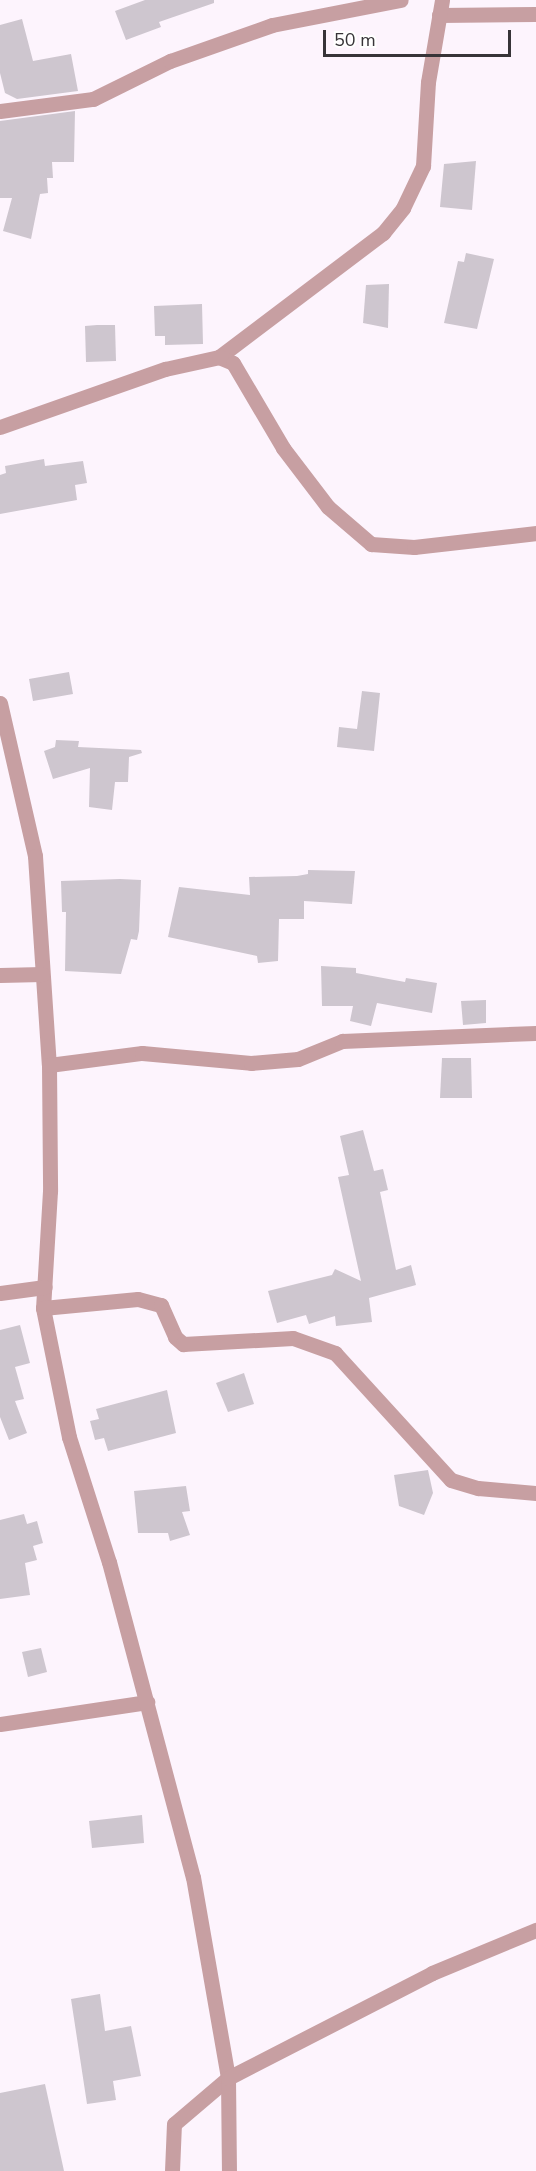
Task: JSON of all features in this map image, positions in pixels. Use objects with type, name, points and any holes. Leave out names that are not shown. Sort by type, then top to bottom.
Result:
[{"type":"street","points":[[0,111],[93,99],[170,61],[272,25],[401,0]]},
{"type":"street","points":[[0,428],[165,369],[219,357],[384,233],[403,208],[423,166],[428,82],[439,4],[536,14]]},
{"type":"street","points":[[219,357],[233,363],[283,448],[328,507],[371,544],[414,547],[536,533]]},
{"type":"street","points":[[0,703],[7,751],[35,856],[49,1065],[50,1191],[43,1308],[69,1437],[109,1562],[193,1877],[228,2078],[229,2171]]},
{"type":"street","points":[[0,975],[42,974]]},
{"type":"street","points":[[49,1065],[142,1053],[251,1063],[298,1059],[342,1041],[536,1033]]},
{"type":"street","points":[[0,1293],[45,1287]]},
{"type":"street","points":[[43,1308],[138,1299],[161,1305],[171,1320],[175,1337],[183,1344],[293,1338],[335,1353],[451,1480],[478,1488],[536,1493]]},
{"type":"street","points":[[0,1724],[147,1702]]},
{"type":"street","points":[[172,2171],[174,2124],[228,2078],[432,1973],[536,1930]]},
{"type":"building","points":[[145,0],[214,0],[214,3],[159,22],[161,27],[126,40],[115,11]]},
{"type":"building","points":[[22,19],[33,61],[71,54],[78,91],[17,99],[5,93],[0,73],[0,25]]},
{"type":"building","points":[[75,111],[74,162],[52,162],[53,178],[47,178],[48,193],[40,194],[31,239],[3,231],[12,198],[0,198],[0,121]]},
{"type":"building","points":[[476,161],[472,210],[440,207],[444,164]]},
{"type":"building","points":[[466,253],[494,259],[477,329],[444,323],[458,261],[464,262]]},
{"type":"building","points":[[389,284],[388,328],[363,323],[366,285]]},
{"type":"building","points":[[202,304],[203,344],[165,345],[165,336],[155,336],[154,306]]},
{"type":"building","points":[[115,325],[116,361],[86,362],[85,326]]},
{"type":"building","points":[[44,459],[45,466],[83,461],[87,483],[75,485],[77,500],[0,514],[0,475],[6,473],[5,466]]},
{"type":"building","points":[[69,672],[73,694],[33,701],[29,679]]},
{"type":"building","points":[[362,691],[380,693],[374,751],[337,747],[339,727],[357,729]]},
{"type":"building","points":[[56,740],[79,741],[78,747],[141,750],[142,753],[129,757],[128,782],[115,782],[112,810],[89,807],[90,768],[53,779],[44,751],[55,747]]},
{"type":"building","points":[[308,870],[355,871],[352,904],[304,901],[304,919],[279,919],[278,961],[258,963],[257,956],[168,937],[179,887],[250,895],[249,877],[297,876],[308,874]]},
{"type":"building","points":[[141,880],[139,931],[137,940],[131,939],[121,974],[65,971],[66,912],[62,912],[61,881]]},
{"type":"building","points":[[321,966],[356,968],[356,973],[405,982],[406,978],[437,983],[432,1013],[377,1003],[371,1026],[350,1021],[353,1006],[322,1006]]},
{"type":"building","points":[[486,1000],[486,1023],[463,1025],[461,1001]]},
{"type":"building","points":[[442,1058],[471,1058],[472,1098],[440,1098]]},
{"type":"building","points":[[363,1130],[374,1171],[383,1169],[388,1190],[380,1192],[396,1270],[411,1265],[416,1285],[369,1298],[372,1322],[336,1326],[335,1316],[309,1324],[306,1315],[277,1323],[268,1291],[332,1275],[335,1269],[361,1281],[338,1177],[349,1175],[340,1136]]},
{"type":"building","points":[[20,1325],[30,1363],[15,1367],[24,1399],[15,1401],[27,1433],[9,1440],[0,1417],[0,1330]]},
{"type":"building","points":[[244,1373],[254,1404],[228,1412],[216,1383]]},
{"type":"building","points":[[167,1390],[176,1433],[108,1451],[104,1438],[95,1440],[90,1421],[99,1419],[96,1409]]},
{"type":"building","points":[[428,1470],[433,1493],[424,1515],[399,1506],[394,1475]]},
{"type":"building","points":[[186,1486],[190,1511],[182,1512],[190,1535],[170,1541],[168,1533],[138,1533],[134,1491]]},
{"type":"building","points":[[24,1514],[27,1524],[37,1521],[43,1543],[33,1546],[37,1560],[25,1563],[30,1595],[0,1599],[0,1520]]},
{"type":"building","points":[[41,1648],[47,1672],[28,1677],[22,1652]]},
{"type":"building","points":[[142,1815],[144,1843],[92,1848],[89,1821]]},
{"type":"building","points":[[100,1994],[105,2031],[131,2026],[141,2076],[113,2081],[116,2100],[87,2104],[71,1999]]},
{"type":"building","points":[[45,2084],[64,2171],[0,2171],[0,2093]]}]
